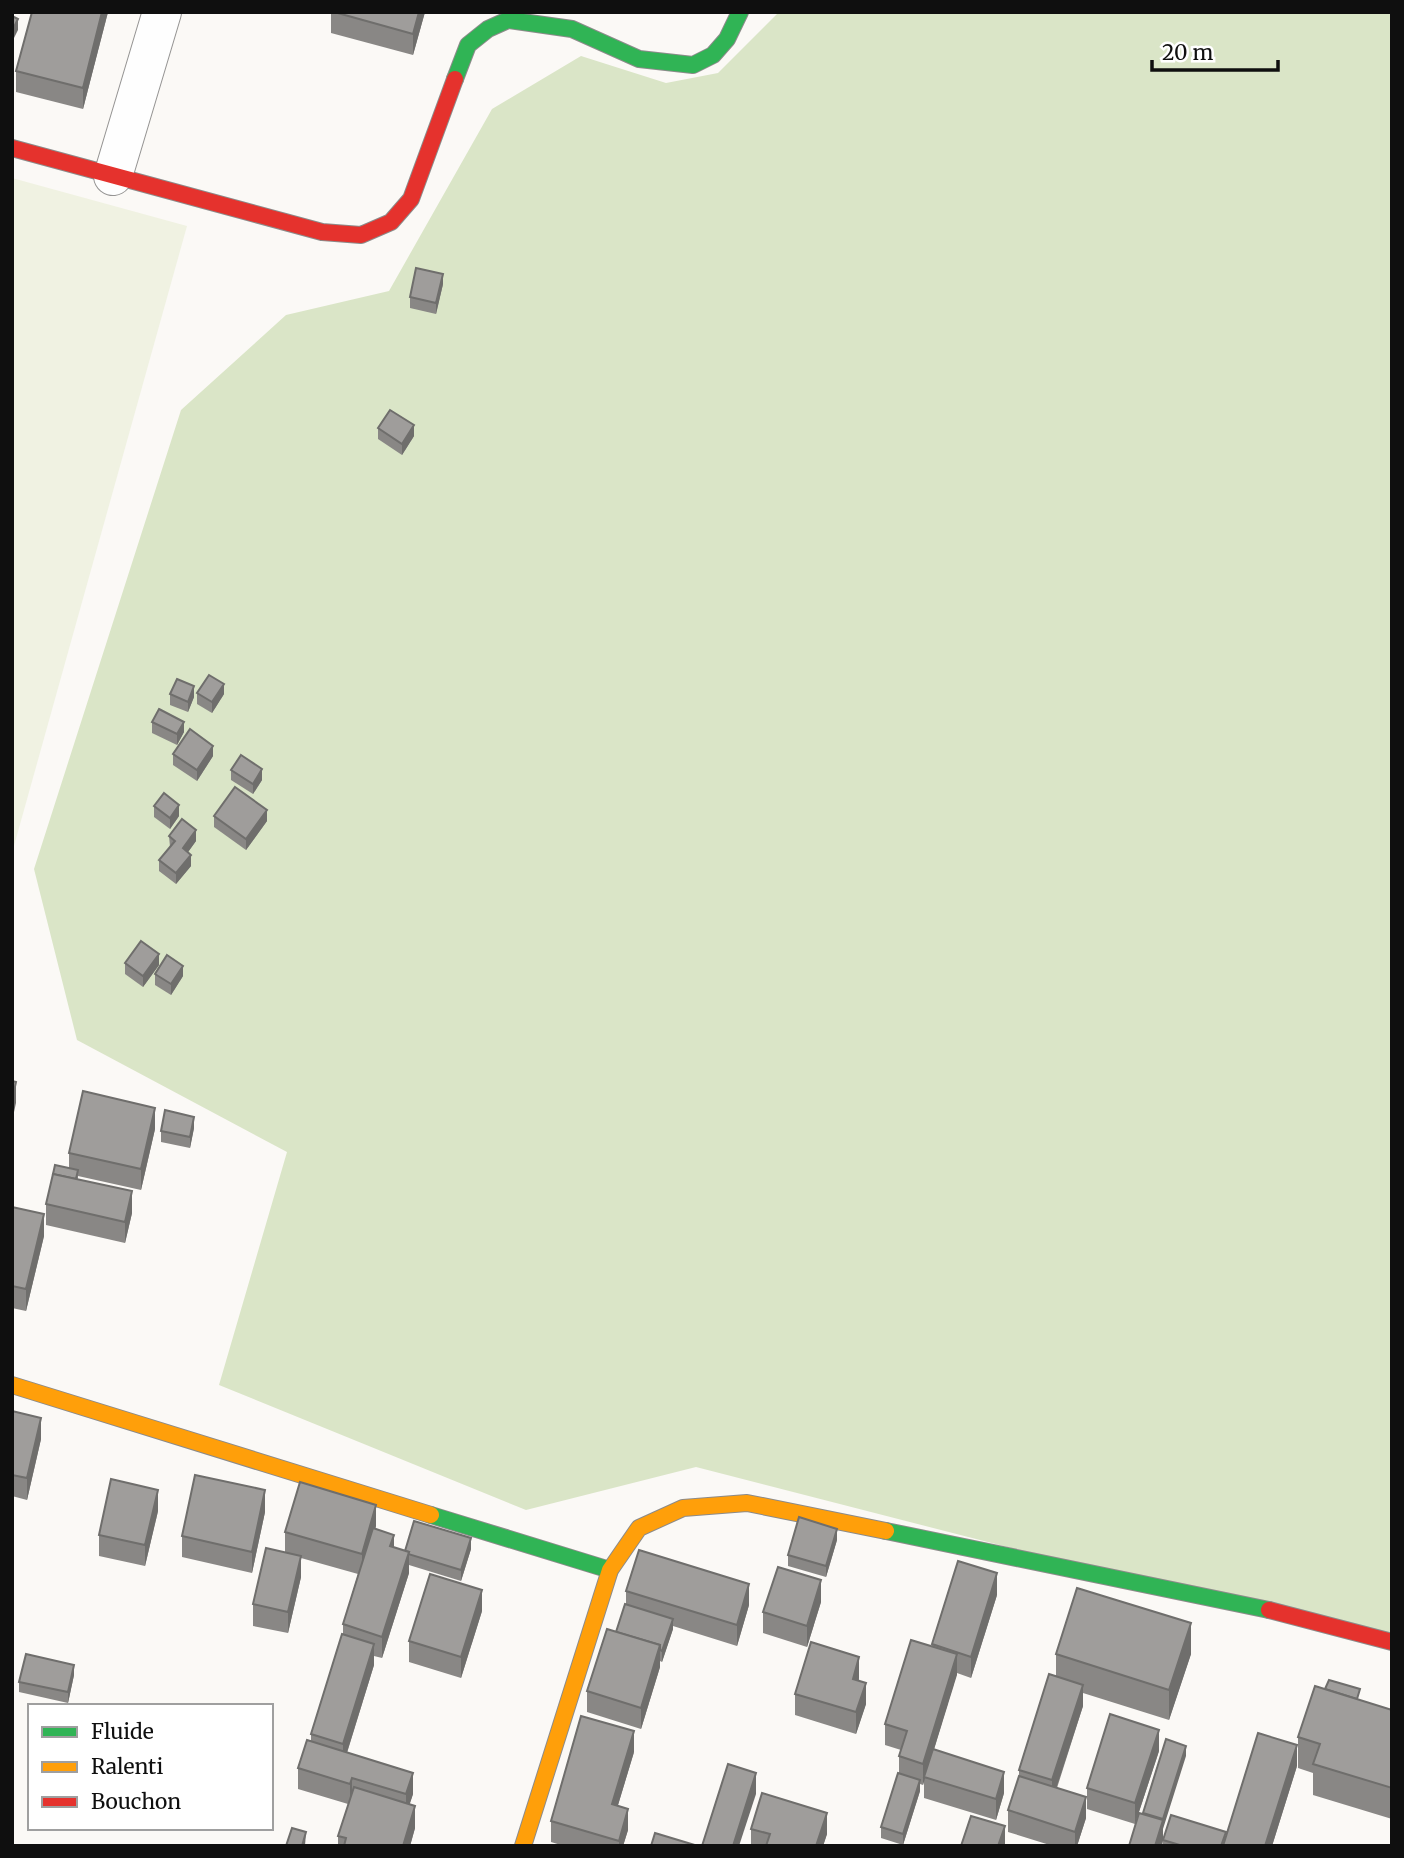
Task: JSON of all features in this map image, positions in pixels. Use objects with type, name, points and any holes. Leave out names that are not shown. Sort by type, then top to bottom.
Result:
[{"type":"street","points":[[113,176],[162,12]]},
{"type":"street","points":[[12,148],[323,232],[361,235],[391,222],[411,199],[468,45],[488,29],[508,20],[572,29],[639,59],[693,65],[713,55],[727,39],[740,12]]},
{"type":"street","points":[[12,1385],[610,1570]]},
{"type":"street","points":[[523,1846],[610,1570],[639,1528],[683,1508],[747,1503],[1256,1607],[1392,1642]]},
{"type":"green space","points":[[779,12],[1392,12],[1392,1646],[696,1467],[526,1510],[219,1385],[287,1152],[77,1040],[34,869],[181,410],[286,315],[389,291],[492,109],[581,56],[666,83],[718,73]]},
{"type":"green space","points":[[12,178],[187,226],[12,853]]},
{"type":"building","points":[[32,12],[102,12],[83,88],[16,71]]},
{"type":"building","points":[[334,12],[419,12],[413,34]]},
{"type":"building","points":[[12,16],[18,19],[12,31]]},
{"type":"building","points":[[416,268],[443,274],[436,303],[410,297]]},
{"type":"building","points":[[390,410],[414,425],[402,444],[378,428]]},
{"type":"building","points":[[209,675],[224,684],[212,702],[197,693]]},
{"type":"building","points":[[177,679],[194,686],[188,702],[170,694]]},
{"type":"building","points":[[159,709],[184,722],[177,734],[152,722]]},
{"type":"building","points":[[190,729],[213,746],[197,770],[173,754]]},
{"type":"building","points":[[241,755],[262,769],[253,784],[231,770]]},
{"type":"building","points":[[235,787],[267,810],[246,839],[214,816]]},
{"type":"building","points":[[164,793],[179,805],[170,818],[154,806]]},
{"type":"building","points":[[182,819],[196,830],[183,848],[191,855],[176,873],[159,860],[175,841],[169,836]]},
{"type":"building","points":[[141,941],[159,954],[143,976],[125,963]]},
{"type":"building","points":[[167,955],[183,966],[171,984],[155,974]]},
{"type":"building","points":[[12,1081],[16,1082],[12,1100]]},
{"type":"building","points":[[83,1091],[155,1108],[141,1169],[69,1153]]},
{"type":"building","points":[[165,1110],[194,1117],[190,1137],[161,1131]]},
{"type":"building","points":[[55,1165],[78,1170],[76,1179],[53,1174]]},
{"type":"building","points":[[53,1174],[132,1191],[125,1222],[46,1204]]},
{"type":"building","points":[[12,1207],[44,1214],[26,1289],[12,1286]]},
{"type":"building","points":[[12,1411],[41,1418],[27,1478],[12,1475]]},
{"type":"building","points":[[195,1475],[265,1490],[252,1552],[182,1536]]},
{"type":"building","points":[[111,1479],[158,1490],[145,1545],[99,1535]]},
{"type":"building","points":[[300,1482],[376,1505],[362,1554],[285,1532]]},
{"type":"building","points":[[799,1517],[837,1529],[826,1566],[788,1555]]},
{"type":"building","points":[[414,1521],[471,1538],[461,1570],[405,1551]]},
{"type":"building","points":[[373,1528],[394,1535],[390,1546],[409,1552],[382,1637],[343,1624]]},
{"type":"building","points":[[266,1548],[301,1556],[288,1612],[253,1604]]},
{"type":"building","points":[[639,1550],[749,1584],[737,1625],[626,1591]]},
{"type":"building","points":[[958,1561],[997,1573],[971,1657],[932,1644]]},
{"type":"building","points":[[778,1567],[821,1580],[807,1626],[763,1612]]},
{"type":"building","points":[[430,1574],[482,1590],[461,1657],[409,1641]]},
{"type":"building","points":[[1077,1588],[1191,1623],[1169,1690],[1056,1654]]},
{"type":"building","points":[[625,1604],[673,1619],[662,1651],[660,1645],[616,1632]]},
{"type":"building","points":[[607,1629],[660,1645],[641,1708],[587,1691]]},
{"type":"building","points":[[342,1634],[374,1644],[343,1744],[311,1734]]},
{"type":"building","points":[[911,1640],[957,1654],[923,1764],[899,1756],[907,1731],[885,1724]]},
{"type":"building","points":[[811,1642],[859,1657],[853,1679],[866,1683],[856,1712],[795,1694]]},
{"type":"building","points":[[26,1654],[74,1665],[68,1692],[19,1682]]},
{"type":"building","points":[[1049,1674],[1083,1685],[1052,1780],[1019,1770]]},
{"type":"building","points":[[1329,1680],[1360,1689],[1357,1699],[1325,1689]]},
{"type":"building","points":[[1315,1686],[1392,1710],[1392,1788],[1313,1764],[1320,1744],[1298,1737]]},
{"type":"building","points":[[1110,1714],[1159,1730],[1135,1803],[1087,1788]]},
{"type":"building","points":[[581,1716],[634,1731],[612,1804],[628,1809],[619,1841],[551,1821]]},
{"type":"building","points":[[1258,1733],[1297,1745],[1265,1846],[1223,1846]]},
{"type":"building","points":[[1166,1739],[1186,1746],[1163,1819],[1143,1813]]},
{"type":"building","points":[[307,1740],[413,1773],[406,1794],[352,1778],[350,1784],[298,1768]]},
{"type":"building","points":[[933,1749],[1004,1772],[996,1799],[924,1777]]},
{"type":"building","points":[[728,1764],[756,1773],[733,1846],[702,1846]]},
{"type":"building","points":[[898,1773],[920,1780],[903,1834],[881,1827]]},
{"type":"building","points":[[1019,1776],[1086,1797],[1075,1832],[1008,1810]]},
{"type":"building","points":[[354,1787],[415,1806],[403,1846],[344,1846],[346,1838],[338,1836]]},
{"type":"building","points":[[762,1793],[827,1813],[816,1846],[766,1846],[770,1834],[751,1829]]},
{"type":"building","points":[[1139,1813],[1163,1820],[1155,1846],[1129,1846]]},
{"type":"building","points":[[1171,1815],[1226,1832],[1221,1846],[1183,1846],[1163,1840]]},
{"type":"building","points":[[971,1816],[1005,1826],[998,1846],[961,1846]]},
{"type":"building","points":[[292,1828],[306,1832],[302,1846],[286,1846]]},
{"type":"building","points":[[655,1833],[698,1846],[651,1846]]},
{"type":"traffic: fast","points":[[455,79],[468,45],[488,29],[508,20],[572,29],[639,59],[693,65],[713,55],[727,39],[740,12]]},
{"type":"traffic: fast","points":[[431,1515],[610,1570]]},
{"type":"traffic: fast","points":[[886,1531],[1269,1610]]},
{"type":"traffic: slow","points":[[12,1385],[431,1515]]},
{"type":"traffic: slow","points":[[523,1846],[610,1570],[639,1528],[683,1508],[747,1503],[886,1531]]},
{"type":"traffic: jam","points":[[12,148],[322,232],[361,235],[391,222],[411,199],[455,79]]},
{"type":"traffic: jam","points":[[1269,1610],[1392,1642]]}]
